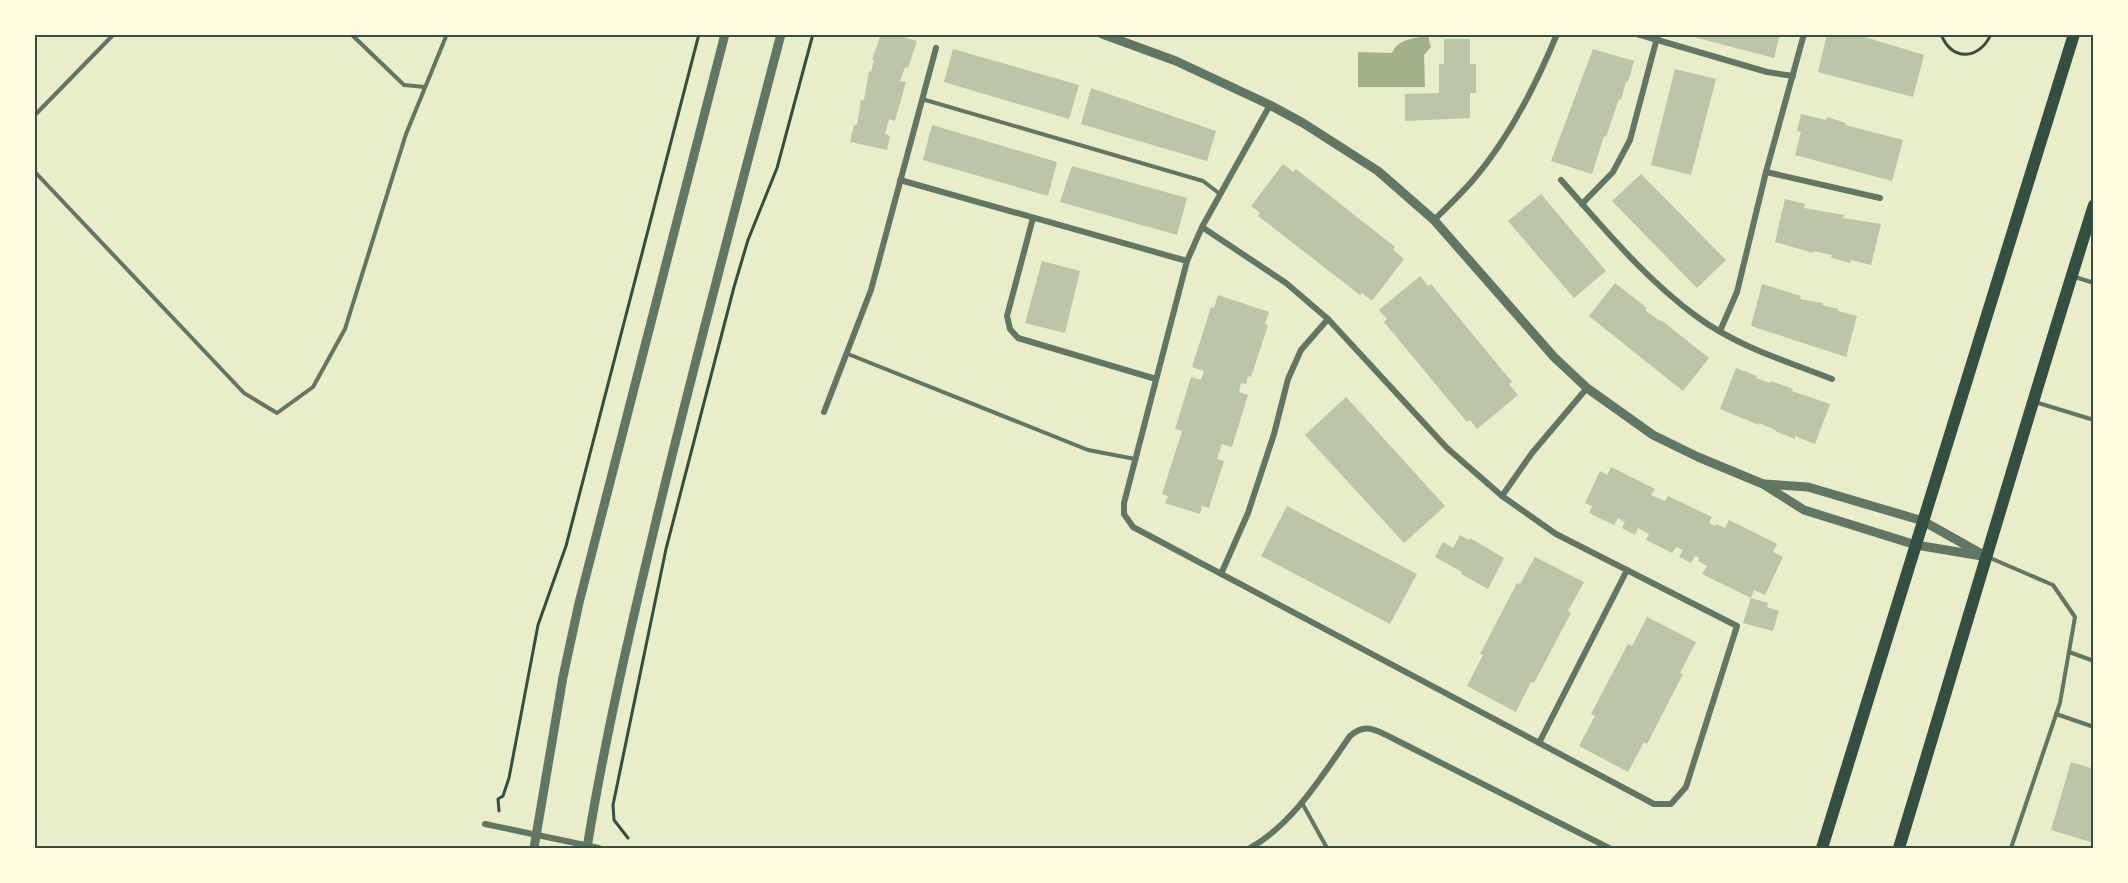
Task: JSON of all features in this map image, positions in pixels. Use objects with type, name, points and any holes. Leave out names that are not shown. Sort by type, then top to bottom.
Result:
[{"type":"highway","points":[[1822,849],[2074,34]]},
{"type":"highway","points":[[1899,849],[1988,557],[2032,401],[2071,276],[2090,225],[2094,205]]},
{"type":"street","points":[[534,849],[563,677],[579,603],[726,34]]},
{"type":"street","points":[[587,847],[636,604],[680,421],[781,34]]},
{"type":"street","points":[[1102,34],[1176,61],[1270,105],[1304,123],[1378,171],[1434,220],[1554,357],[1587,388],[1653,435],[1762,484],[1804,510],[1916,545],[1988,557]]},
{"type":"street","points":[[1434,220],[1474,179],[1507,134],[1537,82],[1557,34]]},
{"type":"street","points":[[1637,34],[1657,37],[1767,72],[1793,76]]},
{"type":"street","points":[[1720,331],[1737,292],[1766,172],[1804,34]]},
{"type":"street","points":[[1582,204],[1613,172],[1630,140],[1657,37]]},
{"type":"street","points":[[824,412],[871,290],[936,48]]},
{"type":"street","points":[[1202,226],[1286,283],[1328,319],[1447,448],[1502,496],[1556,534],[1737,626],[1686,787],[1671,804],[1654,804],[1133,527],[1124,514],[1124,502],[1186,261],[1202,226],[1270,105]]},
{"type":"street","points":[[1766,172],[1880,198]]},
{"type":"street","points":[[900,180],[1186,261]]},
{"type":"street","points":[[1561,180],[1652,279],[1696,317],[1767,353],[1832,379]]},
{"type":"street","points":[[1033,218],[1007,316],[1010,329],[1018,338],[1156,380]]},
{"type":"street","points":[[1221,574],[1248,513],[1300,350],[1328,319]]},
{"type":"street","points":[[1502,496],[1532,453],[1587,388]]},
{"type":"street","points":[[1762,484],[1808,487],[1923,521],[1988,557]]},
{"type":"street","points":[[1539,743],[1627,570]]},
{"type":"street","points":[[1250,849],[1276,829],[1302,802],[1350,736],[1357,730],[1372,729],[1609,849]]},
{"type":"street","points":[[485,824],[599,849]]},
{"type":"lane","points":[[34,116],[114,34]]},
{"type":"lane","points":[[351,34],[404,85],[425,87]]},
{"type":"lane","points":[[34,171],[244,393],[277,412],[313,387],[345,329],[406,134],[447,34]]},
{"type":"lane","points":[[921,99],[1203,181],[1220,194]]},
{"type":"lane","points":[[2071,276],[2094,283]]},
{"type":"lane","points":[[848,354],[1088,450],[1135,459]]},
{"type":"lane","points":[[2032,401],[2094,420]]},
{"type":"lane","points":[[1988,557],[2053,585],[2075,617],[2056,714],[2012,849]]},
{"type":"lane","points":[[2069,652],[2094,661]]},
{"type":"lane","points":[[2056,714],[2094,727]]},
{"type":"lane","points":[[1302,802],[1327,849]]},
{"type":"path","points":[[499,811],[498,799],[503,796],[509,778],[538,625],[566,546],[699,34]]},
{"type":"path","points":[[628,838],[614,820],[613,805],[666,549],[737,278],[748,240],[777,168],[813,34]]},
{"type":"path","points":[[1941,34],[1952,50],[1967,55],[1983,49],[1991,34]]},
{"type":"shaded area","points":[[1428,36],[1431,47],[1424,55],[1425,87],[1358,87],[1358,52],[1392,53],[1402,42]]},
{"type":"building","points":[[881,34],[893,34],[917,41],[908,68],[905,67],[900,81],[906,82],[895,121],[889,119],[885,134],[890,136],[887,150],[850,142],[854,125],[857,125],[861,100],[864,100],[869,71],[871,72],[874,60],[872,60]]},
{"type":"building","points":[[1682,34],[1780,34],[1774,58]]},
{"type":"building","points":[[1827,34],[1855,34],[1924,55],[1913,97],[1818,72]]},
{"type":"building","points":[[1444,39],[1470,39],[1470,64],[1476,64],[1476,93],[1470,93],[1470,118],[1405,121],[1405,94],[1439,93],[1439,64],[1444,64]]},
{"type":"building","points":[[953,49],[1079,85],[1069,119],[944,82]]},
{"type":"building","points":[[1593,49],[1634,61],[1621,100],[1619,99],[1606,137],[1604,136],[1592,174],[1551,161]]},
{"type":"building","points":[[1675,69],[1716,79],[1691,175],[1651,165]]},
{"type":"building","points":[[1091,88],[1216,131],[1207,161],[1081,124]]},
{"type":"building","points":[[1801,114],[1826,120],[1827,117],[1846,123],[1845,125],[1903,140],[1892,181],[1795,155],[1801,132],[1797,131]]},
{"type":"building","points":[[932,125],[1057,162],[1048,196],[923,160]]},
{"type":"building","points":[[1283,164],[1293,172],[1296,169],[1395,247],[1393,250],[1404,259],[1372,301],[1362,293],[1360,295],[1258,216],[1260,213],[1251,206]]},
{"type":"building","points":[[1072,166],[1187,198],[1177,235],[1060,202]]},
{"type":"building","points":[[1641,174],[1726,260],[1697,288],[1612,201]]},
{"type":"building","points":[[1541,194],[1606,271],[1574,298],[1508,221]]},
{"type":"building","points":[[1785,199],[1805,204],[1804,208],[1844,215],[1843,218],[1881,224],[1871,265],[1851,260],[1850,263],[1831,258],[1832,255],[1813,251],[1813,253],[1775,242]]},
{"type":"building","points":[[1042,261],[1080,271],[1065,333],[1025,323]]},
{"type":"building","points":[[1420,276],[1428,286],[1431,284],[1512,382],[1509,384],[1518,395],[1477,429],[1470,420],[1467,422],[1384,322],[1387,319],[1379,310]]},
{"type":"building","points":[[1615,283],[1647,308],[1645,310],[1709,358],[1683,391],[1589,316]]},
{"type":"building","points":[[1762,284],[1801,296],[1800,299],[1823,303],[1822,305],[1857,316],[1846,357],[1751,326]]},
{"type":"building","points":[[1218,295],[1269,312],[1265,324],[1268,325],[1251,377],[1248,376],[1246,384],[1241,383],[1239,392],[1248,395],[1232,447],[1222,444],[1217,459],[1224,461],[1209,508],[1202,506],[1200,514],[1165,503],[1168,496],[1162,494],[1182,431],[1175,429],[1191,377],[1201,380],[1204,371],[1192,367],[1211,307],[1214,308]]},
{"type":"building","points":[[1736,368],[1757,376],[1756,378],[1770,383],[1771,381],[1830,404],[1815,444],[1795,436],[1795,439],[1720,409]]},
{"type":"building","points":[[1346,397],[1445,506],[1404,543],[1305,435]]},
{"type":"building","points":[[1611,467],[1655,489],[1651,495],[1665,501],[1668,496],[1712,517],[1709,523],[1715,526],[1716,524],[1725,528],[1729,520],[1777,544],[1773,552],[1783,557],[1765,595],[1754,590],[1751,598],[1702,574],[1707,566],[1698,561],[1699,558],[1695,556],[1691,563],[1679,557],[1683,550],[1676,547],[1672,553],[1646,540],[1649,534],[1638,528],[1635,535],[1622,528],[1625,522],[1618,518],[1614,525],[1589,513],[1592,506],[1585,503],[1600,471],[1607,475]]},
{"type":"building","points":[[1287,506],[1417,574],[1390,624],[1261,556]]},
{"type":"building","points":[[1460,535],[1469,540],[1470,538],[1504,558],[1488,589],[1435,557],[1443,542],[1453,548]]},
{"type":"building","points":[[1535,557],[1584,582],[1568,611],[1571,613],[1516,712],[1467,686],[1483,655],[1480,654],[1517,583],[1520,584]]},
{"type":"building","points":[[1751,598],[1768,603],[1767,607],[1779,611],[1773,631],[1743,623]]},
{"type":"building","points":[[1647,617],[1696,642],[1680,673],[1683,674],[1647,744],[1644,742],[1628,772],[1579,746],[1595,716],[1591,714],[1628,644],[1632,646]]},
{"type":"building","points":[[2071,762],[2094,769],[2094,843],[2051,830]]}]
